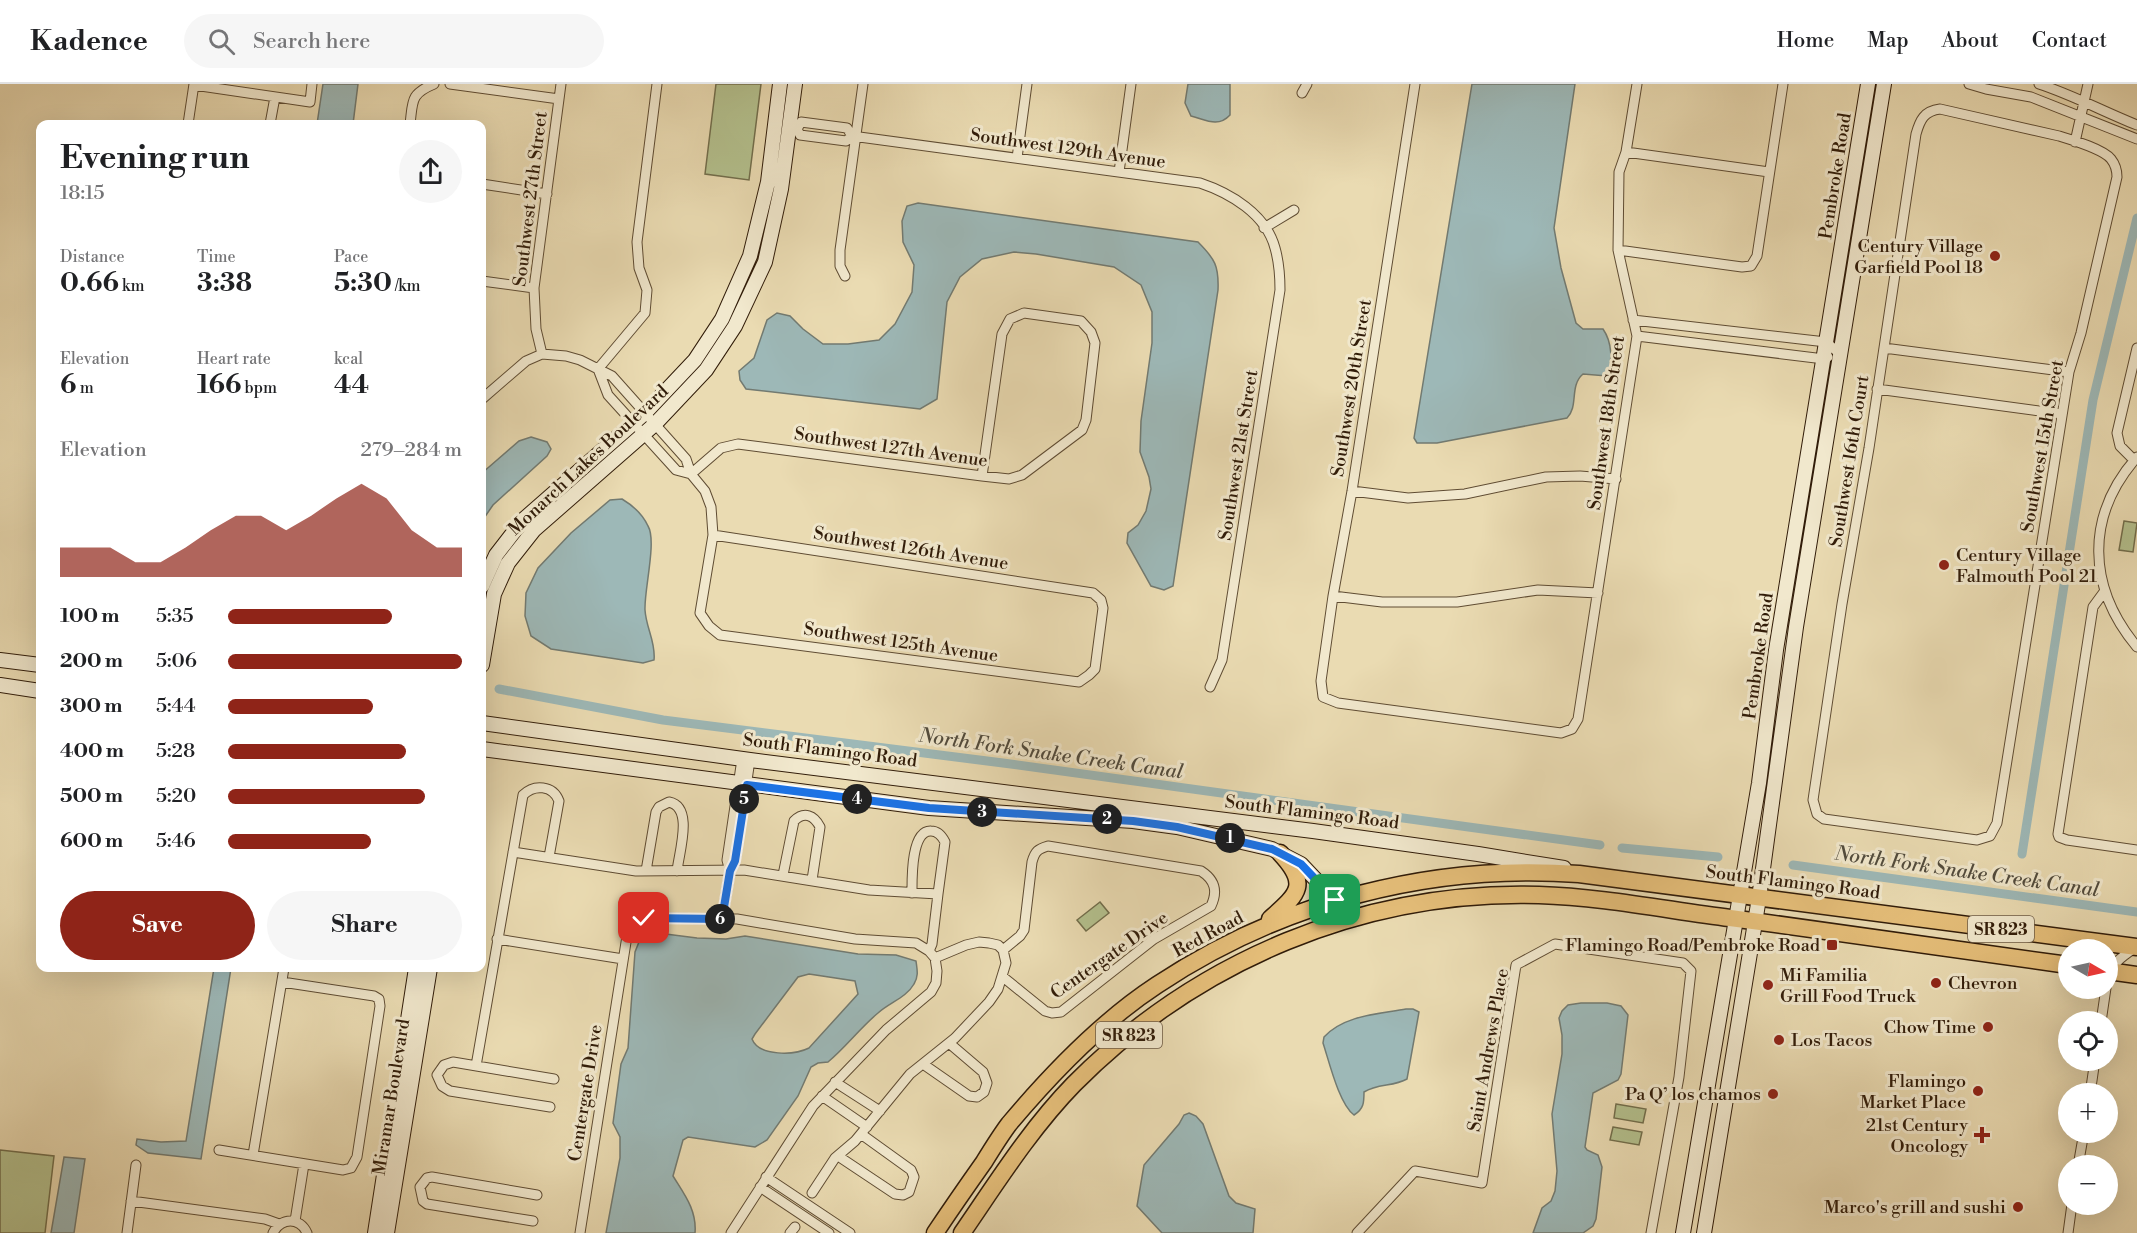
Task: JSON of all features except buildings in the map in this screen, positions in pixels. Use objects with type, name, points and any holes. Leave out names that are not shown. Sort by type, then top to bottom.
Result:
[{"type":"highway","points":[[1262,928],[1291,900],[1297,890],[1297,877],[1291,865],[1280,853]]},
{"type":"highway","name":"Red Road","points":[[935,1233],[1008,1126],[1059,1068],[1124,1009],[1156,985],[1196,960],[1262,928],[1335,900],[1411,882],[1490,872],[1539,871],[1607,876]]},
{"type":"highway","name":"South Flamingo Road","points":[[1607,876],[2137,947]]},
{"type":"highway","name":"SR 823","points":[[962,1233],[1026,1141],[1073,1085],[1140,1025],[1209,978],[1259,952],[1306,933],[1359,916],[1413,905],[1490,896],[1540,895],[1755,921],[2058,965]]},
{"type":"highway","points":[[2118,975],[2137,975]]},
{"type":"main road","name":"Monarch Lakes Boulevard","points":[[486,577],[496,555],[523,520],[645,413],[695,360],[722,319],[750,256],[768,182],[780,84]]},
{"type":"main road","name":"Monarch Lakes Boulevard","points":[[486,641],[494,594],[508,563],[534,530],[655,424],[706,370],[735,326],[765,262],[793,128],[795,84]]},
{"type":"main road","name":"Pembroke Road","points":[[1683,1233],[1759,783],[1776,650],[1868,84]]},
{"type":"main road","name":"Pembroke Road","points":[[1704,1233],[1759,898],[1804,574],[1884,84]]},
{"type":"main road","points":[[1789,572],[1804,574]]},
{"type":"main road","points":[[0,660],[36,664]]},
{"type":"main road","points":[[0,685],[36,690]]},
{"type":"main road","name":"South Flamingo Road","points":[[486,724],[1478,854],[1607,876]]},
{"type":"main road","name":"South Flamingo Road","points":[[486,750],[929,808],[1133,821],[1220,835],[1272,849],[1301,864],[1335,900],[1359,916]]},
{"type":"main road","name":"Miramar Boulevard","points":[[375,1233],[415,972]]},
{"type":"main road","name":"Miramar Boulevard","points":[[387,1233],[429,972]]},
{"type":"street","points":[[189,120],[194,84],[310,102],[312,84]]},
{"type":"street","points":[[410,120],[413,98],[422,89],[434,84]]},
{"type":"street","points":[[450,84],[559,99]]},
{"type":"street","name":"Southwest 27th Street","points":[[542,354],[536,329],[534,288],[561,84]]},
{"type":"street","points":[[598,369],[645,314],[647,290],[639,268],[637,242],[657,84]]},
{"type":"street","points":[[845,276],[840,266],[840,249],[863,84]]},
{"type":"street","points":[[1017,158],[1027,84]]},
{"type":"street","points":[[1119,172],[1131,84]]},
{"type":"street","name":"Southwest 20th Street","points":[[1323,697],[1321,681],[1415,84]]},
{"type":"street","name":"Southwest 18th Street","points":[[1323,697],[1338,703],[1561,733],[1572,729],[1578,719],[1637,336],[1618,250],[1619,172],[1626,152],[1637,84]]},
{"type":"street","points":[[1618,250],[1742,267],[1751,266],[1757,256],[1783,84]]},
{"type":"street","points":[[1969,84],[2022,94]]},
{"type":"street","points":[[1993,84],[2082,116],[2137,139]]},
{"type":"street","points":[[2039,84],[2137,125]]},
{"type":"street","points":[[2075,142],[2088,84]]},
{"type":"street","points":[[271,120],[275,97]]},
{"type":"street","name":"Southwest 16th Court","points":[[1990,836],[1977,840],[1838,822],[1824,819],[1817,814],[1813,800],[1842,604],[1920,120],[1925,114],[1940,109],[2059,136],[2075,142]]},
{"type":"street","name":"Southwest 129th Avenue","points":[[793,128],[800,135],[846,141],[854,136],[1200,183],[1233,196],[1252,212],[1264,228]]},
{"type":"street","name":"Southwest 15th Street","points":[[1990,836],[1997,823],[2069,372],[2075,356],[2117,177],[2111,159],[2105,154],[2075,142]]},
{"type":"street","points":[[1626,152],[1769,172]]},
{"type":"street","points":[[486,185],[547,194]]},
{"type":"street","points":[[1264,228],[1294,210]]},
{"type":"street","name":"Southwest 21st Street","points":[[1210,687],[1222,660],[1280,290],[1275,245],[1264,228]]},
{"type":"street","points":[[486,282],[534,288]]},
{"type":"street","name":"Southwest 127th Avenue","points":[[691,474],[721,448],[738,444],[982,476],[1009,479],[1022,475],[1082,430],[1086,420],[1095,343],[1091,332],[1081,321],[1024,313],[1010,319],[1002,334],[982,476]]},
{"type":"street","points":[[1634,320],[1826,342],[1840,354]]},
{"type":"street","points":[[1637,336],[1824,359],[1840,354]]},
{"type":"street","points":[[1884,348],[2069,372]]},
{"type":"street","points":[[2137,348],[2117,433],[2120,446],[2136,458],[2111,496],[2103,519],[2098,555],[2098,568],[2104,592],[2123,630],[2137,647]]},
{"type":"street","points":[[486,396],[526,361],[542,354],[567,356],[612,376],[686,459],[691,474],[705,491],[711,507],[713,535]]},
{"type":"street","points":[[598,369],[608,395],[676,470],[691,474]]},
{"type":"street","points":[[1877,389],[2062,414]]},
{"type":"street","points":[[1352,491],[1408,498],[1465,494],[1546,477],[1580,476],[1616,480]]},
{"type":"street","name":"Southwest 126th Avenue","points":[[713,535],[1093,593],[1101,600],[1103,608],[1095,669],[1089,675]]},
{"type":"street","name":"Southwest 125th Avenue","points":[[713,535],[700,613],[709,626],[720,635],[1067,681],[1079,682],[1089,675]]},
{"type":"street","points":[[1334,596],[1382,602],[1457,602],[1538,590],[1598,592]]},
{"type":"street","points":[[2104,592],[2093,606],[2058,828],[2059,837],[2137,850]]},
{"type":"street","points":[[722,919],[730,871],[735,861],[734,837],[746,759]]},
{"type":"street","points":[[476,1066],[523,795],[529,789],[538,787],[551,790],[559,801],[549,857]]},
{"type":"street","points":[[646,871],[656,812],[663,804],[669,802],[678,805],[684,819],[677,871]]},
{"type":"street","points":[[783,875],[794,821],[804,815],[811,816],[816,819],[820,827],[812,880]]},
{"type":"street","points":[[730,1233],[822,1096],[886,1030],[924,1000],[936,983],[937,971],[932,954],[932,944],[945,842],[942,836],[930,831],[923,831],[916,844],[912,894]]},
{"type":"street","name":"Centergate Drive","points":[[1003,977],[1045,1011],[1061,1012],[1154,939],[1211,906],[1215,896],[1214,885],[1201,871],[1048,846],[1039,848],[1032,862],[1024,930],[1004,950]]},
{"type":"street","points":[[513,852],[646,871],[744,870],[869,890],[938,894]]},
{"type":"street","name":"Centergate Drive","points":[[580,1233],[630,927],[644,918],[757,922],[855,939],[916,943],[932,954]]},
{"type":"street","points":[[497,939],[623,959]]},
{"type":"street","points":[[812,1193],[838,1156],[864,1130],[910,1074],[948,1043],[989,1002],[1003,977],[1006,963],[1004,950],[998,945],[979,942],[932,954]]},
{"type":"street","name":"Saint Andrews Place","points":[[1357,1233],[1415,1171],[1482,1183],[1516,965],[1554,944],[1683,963],[1691,971],[1678,1077],[1651,1233]]},
{"type":"street","points":[[2118,960],[2137,947]]},
{"type":"street","points":[[253,1155],[283,972]]},
{"type":"street","points":[[219,1150],[343,1170],[351,1168],[357,1156],[380,1006],[379,999],[374,996],[282,982]]},
{"type":"street","points":[[923,1064],[969,1096],[977,1097],[984,1092],[987,1083],[983,1072],[948,1043]]},
{"type":"street","points":[[550,1107],[450,1092],[438,1081],[437,1075],[444,1065],[453,1062],[554,1079]]},
{"type":"street","points":[[835,1082],[880,1111]]},
{"type":"street","points":[[822,1096],[911,1170],[914,1177],[909,1191],[903,1195],[895,1194],[838,1156]]},
{"type":"street","points":[[295,1221],[304,1164]]},
{"type":"street","points":[[127,1233],[136,1165]]},
{"type":"street","points":[[766,1177],[850,1233]]},
{"type":"street","points":[[533,1221],[428,1204],[423,1201],[420,1187],[427,1178],[432,1178],[537,1195]]},
{"type":"street","points":[[760,1187],[829,1233]]},
{"type":"street","points":[[131,1201],[265,1219],[279,1224]]},
{"type":"street","points":[[2068,1233],[2070,1215]]},
{"type":"street","points":[[273,1233],[284,1221],[295,1221],[304,1226],[307,1232],[318,1233]]},
{"type":"green space","points":[[716,84],[761,84],[749,180],[705,174]]},
{"type":"green space","points":[[2124,521],[2137,523],[2133,552],[2119,550]]},
{"type":"green space","points":[[1100,902],[1109,913],[1086,931],[1077,920]]},
{"type":"green space","points":[[1616,1104],[1646,1109],[1643,1123],[1614,1118]]},
{"type":"green space","points":[[1613,1127],[1642,1132],[1639,1145],[1610,1140]]},
{"type":"green space","points":[[0,1150],[54,1156],[45,1233],[0,1233]]},
{"type":"water","points":[[323,84],[358,84],[354,120],[318,120]]},
{"type":"water","points":[[1188,84],[1230,84],[1230,115],[1216,122],[1191,116],[1185,103]]},
{"type":"water","points":[[1472,84],[1575,84],[1554,228],[1561,268],[1576,323],[1583,329],[1603,329],[1610,346],[1610,364],[1607,376],[1583,374],[1579,379],[1576,384],[1573,408],[1567,418],[1437,443],[1417,443],[1414,438]]},
{"type":"water","points":[[918,203],[1198,242],[1212,258],[1217,269],[1218,290],[1173,586],[1164,590],[1151,586],[1127,543],[1128,533],[1138,525],[1146,511],[1151,489],[1140,452],[1141,421],[1152,343],[1152,312],[1141,285],[1114,267],[1014,252],[982,259],[960,277],[947,302],[937,399],[920,409],[746,389],[740,380],[739,371],[754,358],[767,320],[777,313],[790,316],[823,344],[879,340],[895,324],[912,292],[914,265],[903,242],[902,221],[907,206]]},
{"type":"water","points":[[531,437],[547,442],[551,449],[547,456],[493,505],[486,515],[486,470],[519,441]]},
{"type":"water","points":[[622,499],[640,514],[650,533],[651,554],[645,610],[654,647],[654,660],[643,663],[551,649],[531,636],[525,616],[526,593],[538,568],[571,533],[610,500]]},
{"type":"water","points":[[650,932],[697,938],[726,939],[745,936],[858,954],[896,955],[916,961],[917,978],[911,989],[871,1019],[828,1062],[818,1063],[811,1067],[798,1096],[767,1140],[755,1147],[688,1137],[683,1140],[673,1176],[692,1210],[695,1233],[606,1233],[620,1158],[620,1137],[613,1123],[621,1064],[628,1048],[635,952],[641,937]],"holes":[[[809,974],[855,981],[858,994],[809,1048],[787,1053],[769,1052],[756,1045],[752,1039],[798,977]]]},
{"type":"water","points":[[213,972],[230,972],[201,1159],[148,1153],[136,1145],[137,1139],[161,1142],[186,1141]]},
{"type":"water","points":[[1607,1003],[1621,1006],[1628,1015],[1621,1074],[1618,1080],[1593,1093],[1585,1147],[1598,1155],[1602,1167],[1596,1219],[1593,1226],[1583,1233],[1533,1233],[1542,1208],[1551,1201],[1555,1191],[1557,1171],[1552,1114],[1562,1054],[1559,1018],[1568,1005]]},
{"type":"water","points":[[1406,1009],[1419,1012],[1407,1079],[1364,1092],[1363,1105],[1354,1115],[1344,1102],[1335,1082],[1323,1043],[1324,1037],[1341,1024],[1352,1020]]},
{"type":"water","points":[[1189,1113],[1196,1116],[1203,1124],[1229,1196],[1236,1203],[1255,1209],[1253,1233],[1162,1233],[1137,1206],[1144,1165],[1184,1115]]},
{"type":"water","points":[[64,1157],[85,1159],[74,1233],[51,1233]]},
{"type":"waterway","points":[[2022,854],[2093,400],[2137,218]]},
{"type":"waterway","name":"North Fork Snake Creek Canal","points":[[499,689],[663,720],[1003,763],[1600,845]]},
{"type":"waterway","name":"North Fork Snake Creek Canal","points":[[1622,848],[1718,857]]},
{"type":"waterway","name":"North Fork Snake Creek Canal","points":[[1793,865],[2137,912]]},
{"type":"place","name":"Century Village Garfield Pool 18","points":[[1995,256]]},
{"type":"place","name":"Century Village Falmouth Pool 21","points":[[1944,565]]},
{"type":"place","name":"Flamingo Road/Pembroke Road","points":[[1832,945]]},
{"type":"place","name":"Chevron","points":[[1936,983]]},
{"type":"place","name":"Mi Familia Grill Food Truck","points":[[1768,985]]},
{"type":"place","name":"Chow Time","points":[[1988,1027]]},
{"type":"place","name":"Los Tacos","points":[[1779,1040]]},
{"type":"place","name":"Flamingo Market Place","points":[[1978,1091]]},
{"type":"place","name":"Pa Q’ los chamos","points":[[1773,1094]]},
{"type":"place","name":"21st Century Oncology","points":[[1982,1135]]},
{"type":"place","name":"Marco's grill and sushi","points":[[2018,1207]]},
{"type":"route","points":[[644,918],[722,919],[730,871],[735,861],[747,785],[929,808],[1133,821],[1220,835],[1272,849],[1301,864],[1335,900]]}]
